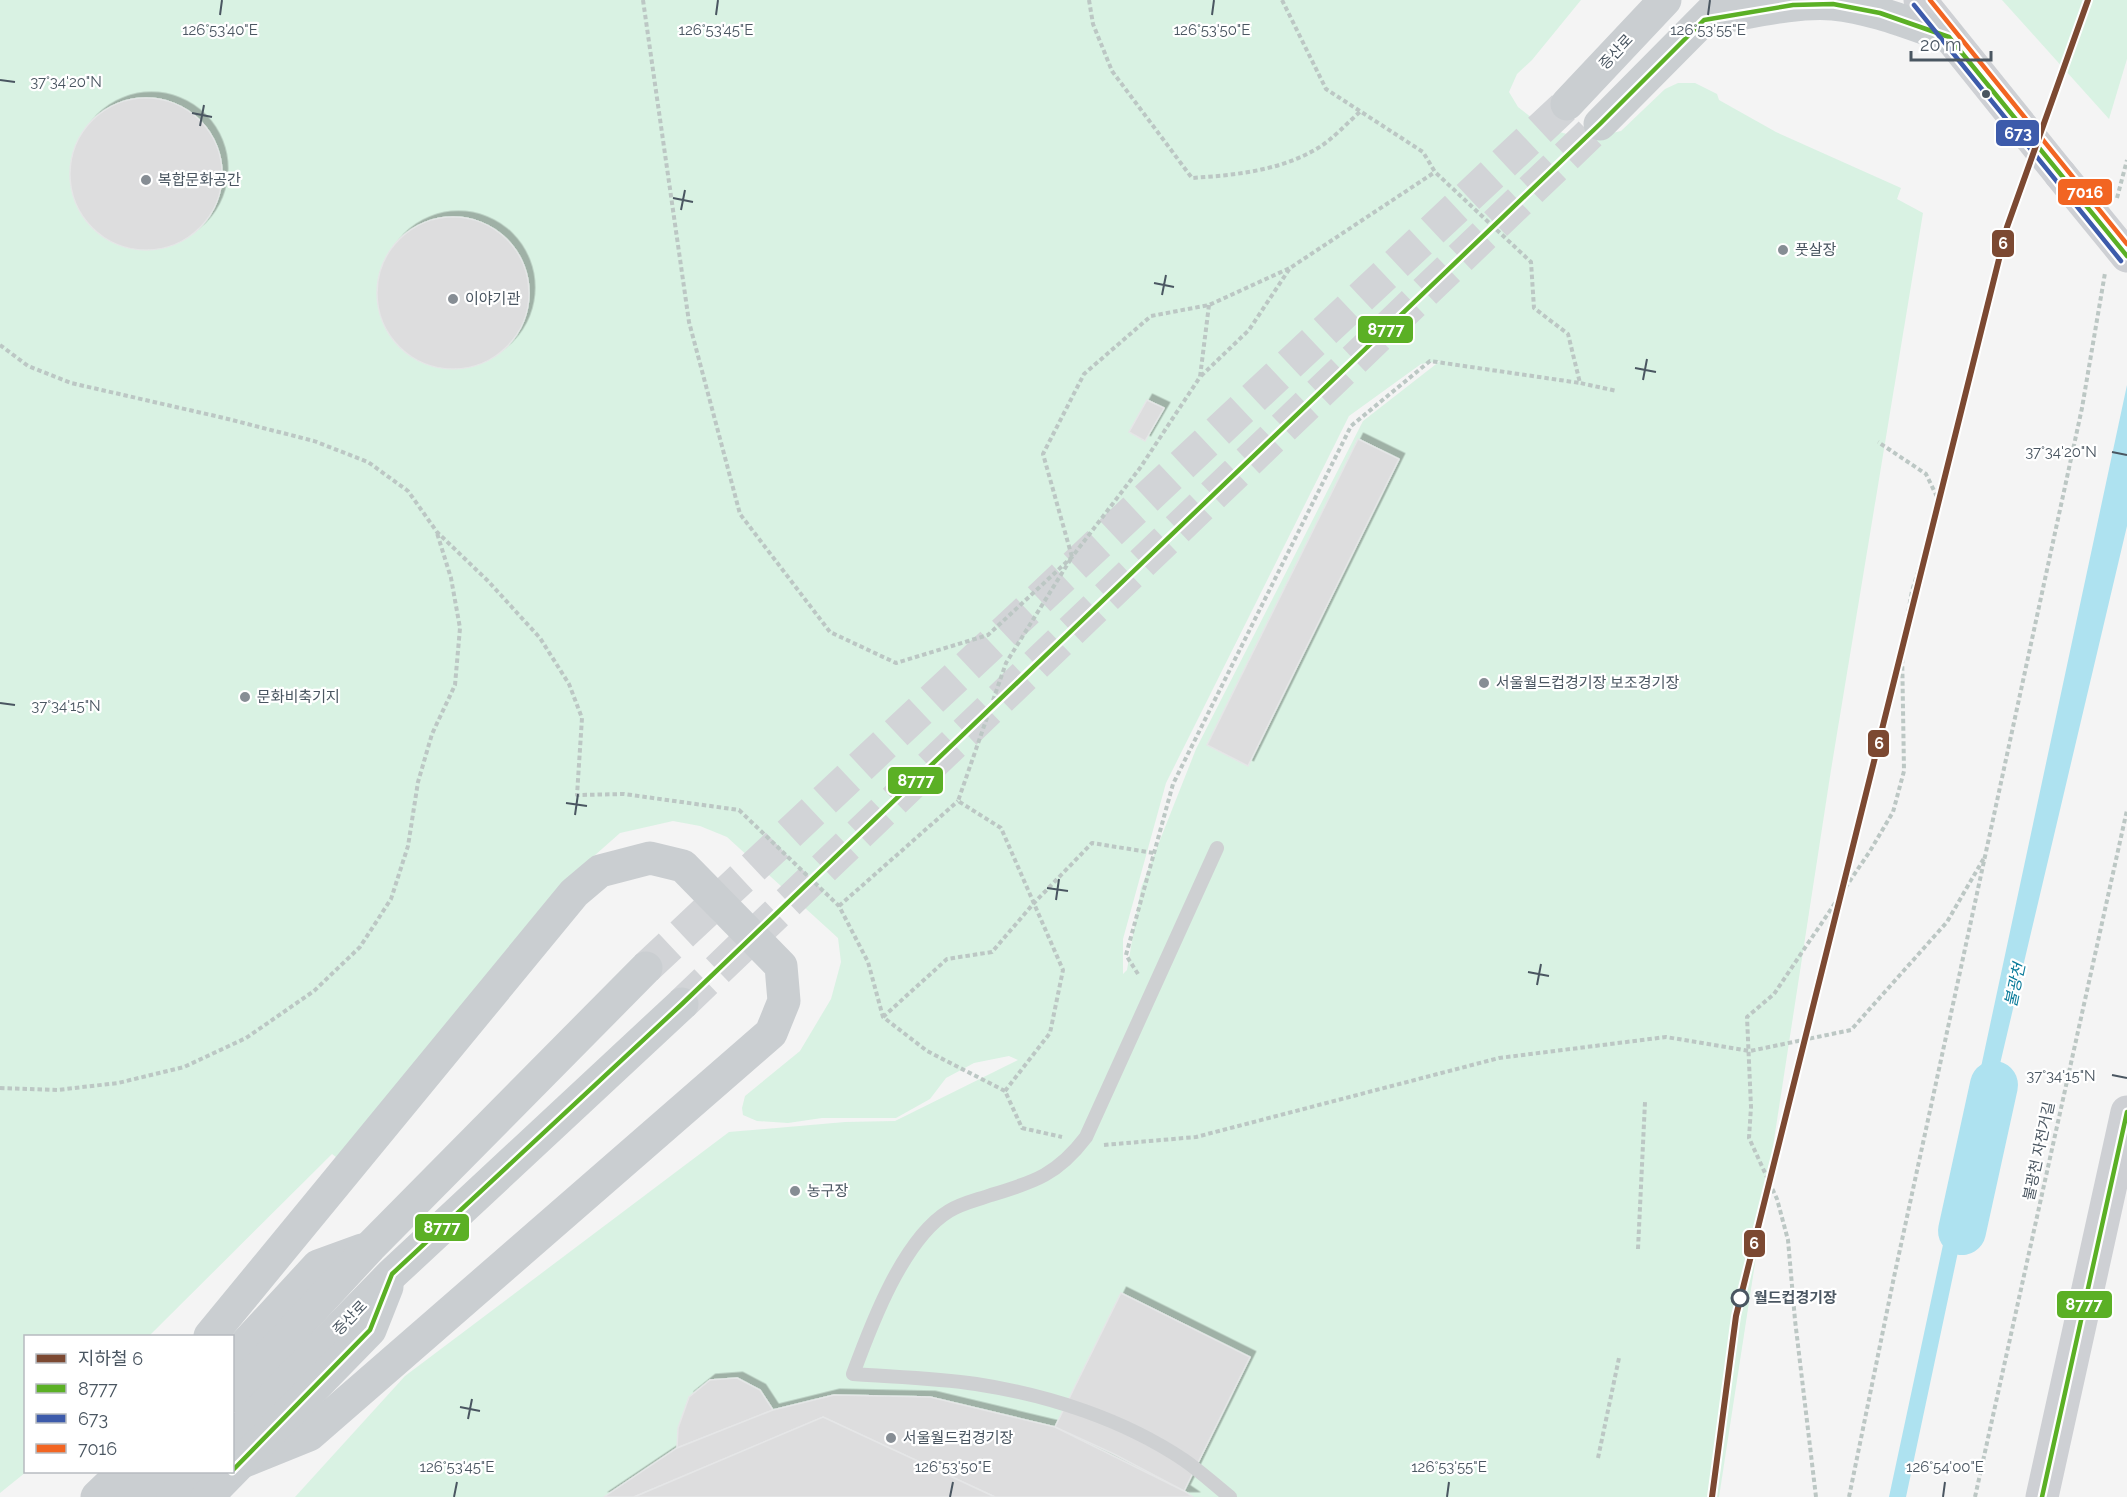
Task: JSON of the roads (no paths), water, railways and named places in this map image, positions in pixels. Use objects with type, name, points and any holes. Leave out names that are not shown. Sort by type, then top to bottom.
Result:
[{"type":"main road","name":"증산로","points":[[1567,104],[1665,0]]},
{"type":"main road","points":[[1600,124],[1714,10],[1833,4],[1880,13],[1949,37]]},
{"type":"main road","points":[[211,1335],[574,894],[600,871],[650,858],[683,867],[781,966],[784,1001],[771,1033],[309,1435],[237,1450]]},
{"type":"main road","points":[[234,1394],[370,1247],[646,968]]},
{"type":"main road","points":[[237,1450],[370,1330],[392,1274],[681,1004]]},
{"type":"main road","points":[[234,1357],[318,1266],[370,1247]]},
{"type":"main road","points":[[97,1497],[122,1473]]},
{"type":"main road","points":[[133,1497],[158,1473]]},
{"type":"main road","points":[[173,1497],[199,1473]]},
{"type":"main road","points":[[207,1497],[222,1473]]},
{"type":"street","points":[[1920,0],[2060,174],[2116,264]]},
{"type":"street","points":[[2042,1497],[2127,1112]]},
{"type":"lane","points":[[1217,848],[1083,1141],[1068,1158],[1047,1175],[1034,1182],[961,1205],[924,1230],[911,1248],[870,1328],[854,1374],[975,1384],[1026,1393],[1080,1409],[1127,1429],[1183,1460],[1230,1497]]},
{"type":"water","name":"불광천","points":[[2127,385],[2127,526],[1979,1153],[1906,1497],[1889,1497]]},
{"type":"waterway","name":"불광천","points":[[1962,1231],[1994,1085]]},
{"type":"tunnel","points":[[646,968],[1567,104]]},
{"type":"tunnel","points":[[682,1004],[1600,124]]},
{"type":"metro line","name":"6","points":[[1712,1497],[1736,1316],[2007,227],[2088,0]]},
{"type":"place","name":"복합문화공간","points":[[146,180]]},
{"type":"place","name":"풋살장","points":[[1783,250]]},
{"type":"place","name":"이야기관","points":[[453,299]]},
{"type":"place","name":"서울월드컵경기장 보조경기장","points":[[1484,683]]},
{"type":"place","name":"문화비축기지","points":[[245,697]]},
{"type":"place","name":"농구장","points":[[795,1191]]},
{"type":"place","name":"월드컵경기장","points":[[1740,1298]]},
{"type":"place","name":"서울월드컵경기장","points":[[891,1438]]}]
